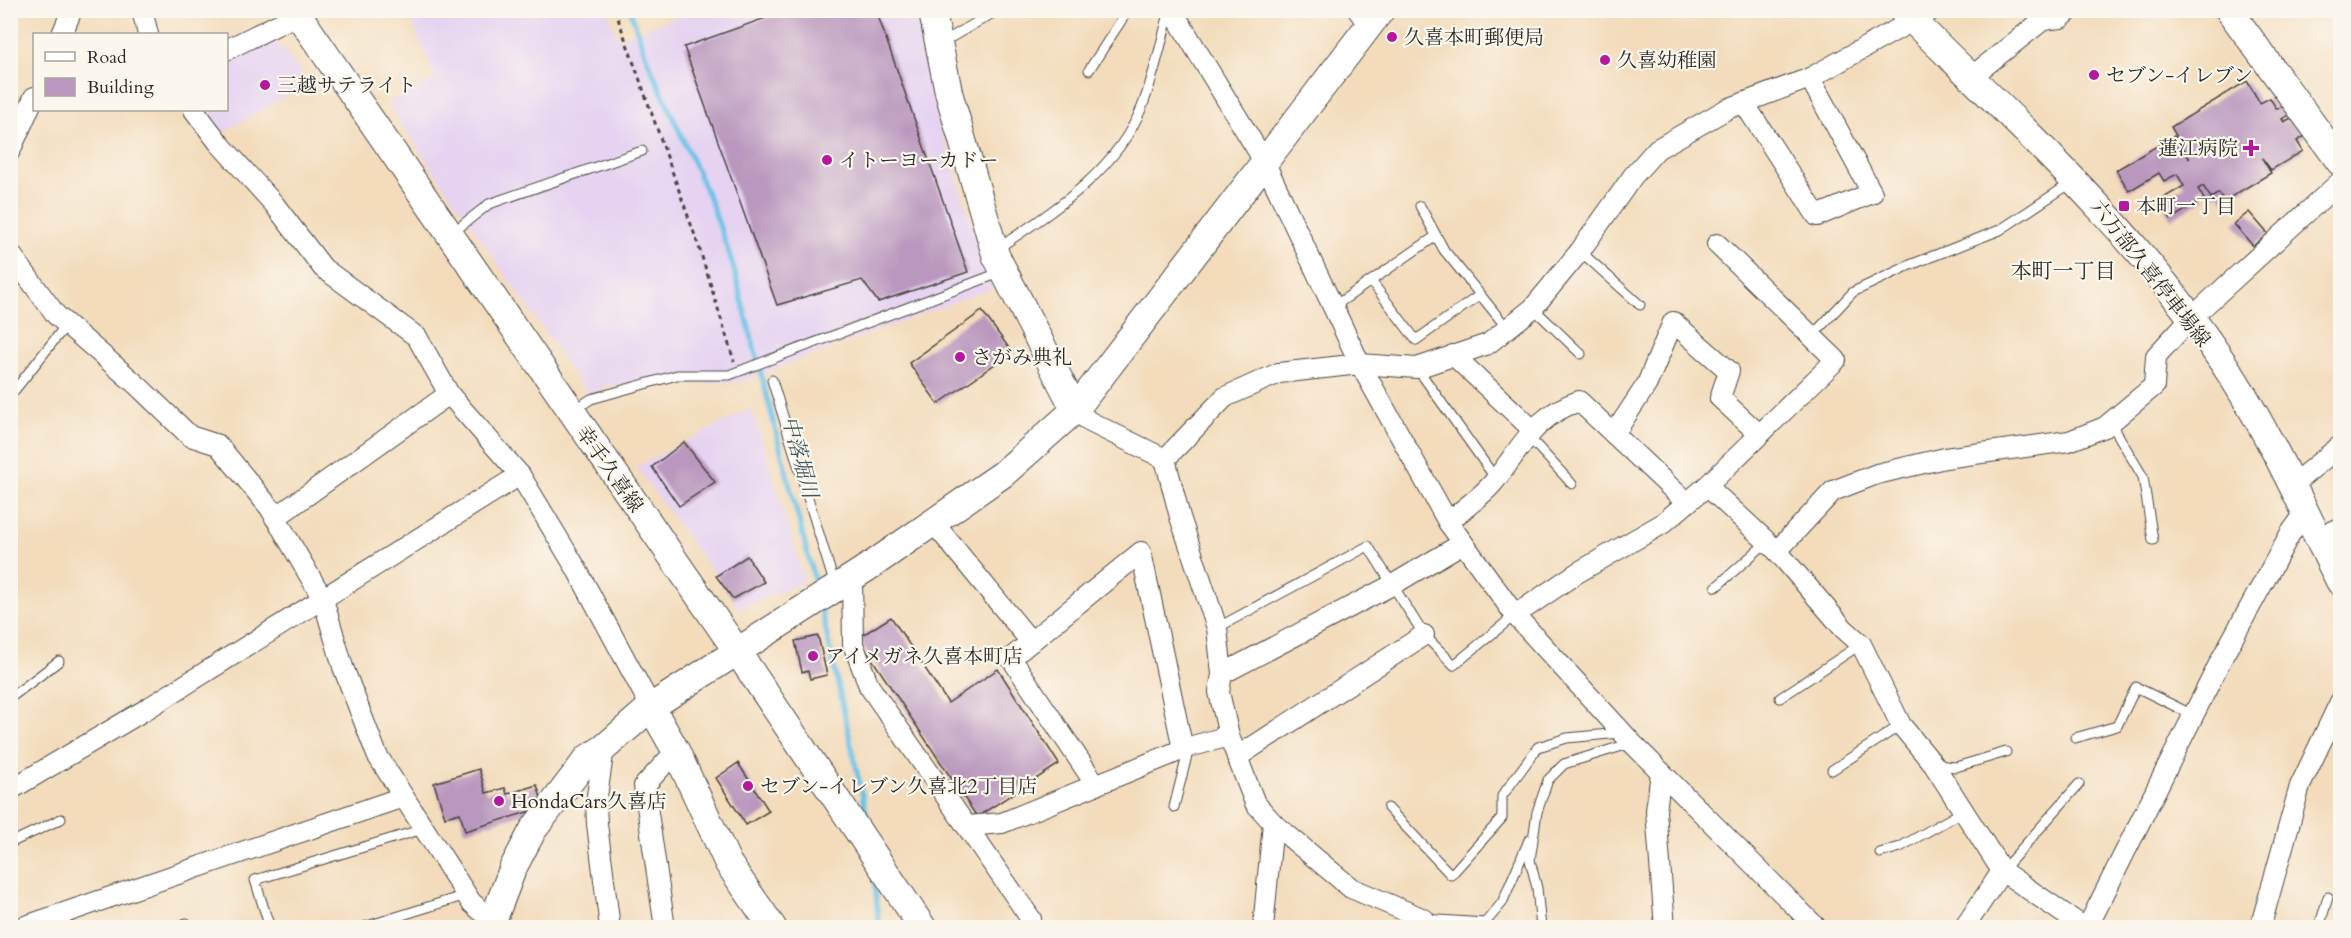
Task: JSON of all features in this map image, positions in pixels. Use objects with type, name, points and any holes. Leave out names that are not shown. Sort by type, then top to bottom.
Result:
[{"type":"street","points":[[62,33],[72,10]]},
{"type":"street","points":[[142,10],[148,33]]},
{"type":"street","points":[[932,10],[949,94],[999,261],[1075,410],[1090,422],[1165,459],[1180,517],[1217,628],[1222,674],[1219,692],[1229,736],[1255,803],[1273,823],[1351,888],[1424,923]]},
{"type":"street","points":[[1171,10],[1264,161],[1360,364],[1448,522],[1515,615],[1628,738],[1817,927]]},
{"type":"street","points":[[1971,77],[2043,20],[2061,18],[2070,10]]},
{"type":"street","points":[[2229,10],[2340,162]]},
{"type":"street","points":[[228,49],[295,11]]},
{"type":"street","name":"幸手久喜線","points":[[295,11],[737,651],[923,927]]},
{"type":"street","points":[[1165,459],[1226,397],[1279,373],[1360,364],[1417,368],[1488,344],[1533,308],[1580,251],[1633,176],[1657,149],[1690,128],[1744,103],[1810,78],[1916,14]]},
{"type":"street","name":"六万部久喜停車場線","points":[[1916,14],[1971,77],[2076,180],[2119,229],[2190,319],[2234,380],[2305,513],[2329,533],[2340,582]]},
{"type":"street","points":[[10,253],[56,315],[190,436],[219,445],[275,518],[323,599],[343,667],[377,755],[466,895],[491,924],[513,868],[532,830],[588,758],[604,748],[651,707],[844,583],[1003,474],[1075,410],[1264,161],[1370,16]]},
{"type":"street","points":[[1744,103],[1817,216],[1872,193],[1810,78]]},
{"type":"street","points":[[11,148],[33,99]]},
{"type":"street","points":[[195,111],[219,143],[274,204],[323,268],[417,337],[449,394],[520,475],[576,568],[676,751],[728,863],[773,927]]},
{"type":"street","points":[[1772,546],[1833,491],[1877,474],[1945,458],[2069,441],[2110,423],[2154,386],[2156,356],[2190,319],[2340,182]]},
{"type":"street","points":[[1515,615],[1577,573],[1662,524],[1707,486],[1836,360],[1717,244]]},
{"type":"street","points":[[1614,434],[1647,384],[1673,322],[1729,371],[1720,398],[1759,434]]},
{"type":"street","points":[[1454,356],[1530,432]]},
{"type":"street","points":[[275,518],[449,394]]},
{"type":"street","points":[[1448,522],[1496,480],[1530,432],[1567,405],[1579,401],[1687,503]]},
{"type":"street","points":[[2292,485],[2340,446]]},
{"type":"street","points":[[10,790],[323,599],[520,475]]},
{"type":"street","points":[[1707,486],[1772,546],[1844,629],[1861,644],[1901,725],[1934,765],[1962,812],[2002,871],[2086,927],[2193,715],[2284,544],[2305,513]]},
{"type":"street","points":[[933,522],[1031,642]]},
{"type":"street","points":[[1222,674],[1394,584],[1463,543]]},
{"type":"street","points":[[1096,785],[1011,658],[1141,552],[1186,748]]},
{"type":"street","points":[[844,583],[853,644],[869,686],[1031,919]]},
{"type":"street","points":[[1237,757],[1424,635]]},
{"type":"street","points":[[2260,927],[2300,786],[2340,702]]},
{"type":"street","points":[[968,826],[1002,823],[1186,748],[1229,736]]},
{"type":"street","points":[[604,748],[596,803],[610,927]]},
{"type":"street","points":[[665,927],[644,786],[676,751]]},
{"type":"street","points":[[1661,772],[1656,811],[1665,927]]},
{"type":"street","points":[[20,927],[403,797]]},
{"type":"street","points":[[1263,927],[1273,823]]},
{"type":"street","points":[[1964,927],[2002,871]]},
{"type":"lane","points":[[939,43],[953,38],[998,10]]},
{"type":"lane","points":[[1089,70],[1128,10]]},
{"type":"lane","points":[[571,412],[591,399],[677,375],[729,375],[999,261],[1072,198],[1116,154],[1142,108],[1171,10]]},
{"type":"lane","points":[[450,234],[489,204],[642,151]]},
{"type":"lane","points":[[1812,336],[1853,292],[1910,265],[2000,230],[2076,180]]},
{"type":"lane","points":[[1420,206],[1444,250],[1507,328]]},
{"type":"lane","points":[[1333,307],[1436,236]]},
{"type":"lane","points":[[1580,251],[1640,305]]},
{"type":"lane","points":[[1371,281],[1416,340],[1480,295]]},
{"type":"lane","points":[[1533,308],[1581,354]]},
{"type":"lane","points":[[10,396],[67,324]]},
{"type":"lane","points":[[1417,368],[1496,480]]},
{"type":"lane","points":[[772,380],[844,583]]},
{"type":"lane","points":[[2110,423],[2143,477],[2153,540]]},
{"type":"lane","points":[[1530,432],[1572,484]]},
{"type":"lane","points":[[1217,628],[1368,546],[1424,635],[1454,665],[1515,615]]},
{"type":"lane","points":[[1716,587],[1772,546]]},
{"type":"lane","points":[[1780,698],[1861,644]]},
{"type":"lane","points":[[10,698],[58,661]]},
{"type":"lane","points":[[2075,738],[2117,726],[2136,687],[2193,715]]},
{"type":"lane","points":[[1832,770],[1901,725]]},
{"type":"lane","points":[[1388,808],[1451,875],[1503,818],[1502,796],[1538,747],[1566,738],[1628,738]]},
{"type":"lane","points":[[1541,927],[1537,888],[1530,860],[1535,827],[1548,780],[1564,764],[1628,738]]},
{"type":"lane","points":[[1174,807],[1186,748]]},
{"type":"lane","points":[[1934,765],[1956,767],[2006,752]]},
{"type":"lane","points":[[2002,871],[2079,784]]},
{"type":"lane","points":[[1880,853],[1900,847],[1962,812]]},
{"type":"lane","points":[[10,843],[61,819]]},
{"type":"lane","points":[[1424,923],[1485,923],[1502,903],[1535,827]]},
{"type":"lane","points":[[270,927],[255,880],[423,829]]},
{"type":"lane","points":[[361,927],[466,895]]},
{"type":"lane","points":[[2319,927],[2328,897]]},
{"type":"lane","points":[[175,927],[186,923],[188,927]]},
{"type":"path","points":[[615,10],[699,247],[734,361]]},
{"type":"shaded area","points":[[407,11],[607,11],[618,38],[695,11],[915,11],[940,125],[992,288],[739,382],[603,386],[591,399],[387,103],[436,79]]},
{"type":"shaded area","points":[[273,38],[304,75],[302,87],[218,135],[200,111],[228,111],[228,63]]},
{"type":"shaded area","points":[[752,408],[805,581],[740,609],[636,467]]},
{"type":"building","name":"イトーヨーカドー","points":[[788,10],[876,10],[968,272],[878,302],[862,280],[777,305],[684,47]]},
{"type":"building","points":[[2247,81],[2260,103],[2270,98],[2276,108],[2284,107],[2289,115],[2282,119],[2284,122],[2293,117],[2305,136],[2297,141],[2303,151],[2271,170],[2262,158],[2271,173],[2224,201],[2219,193],[2211,198],[2203,186],[2198,189],[2204,199],[2171,219],[2160,200],[2184,186],[2177,174],[2164,181],[2159,173],[2129,191],[2116,170],[2174,136],[2190,159],[2171,127]]},
{"type":"building","points":[[2249,212],[2268,234],[2253,246],[2234,224]]},
{"type":"building","name":"さがみ典礼","points":[[982,311],[1012,352],[938,404],[909,363]]},
{"type":"building","points":[[684,442],[715,482],[679,506],[652,467]]},
{"type":"building","points":[[747,556],[764,582],[733,599],[716,576]]},
{"type":"building","points":[[891,617],[948,703],[998,669],[1059,764],[977,817],[858,638]]},
{"type":"building","points":[[818,636],[827,675],[810,679],[808,671],[802,672],[795,641]]},
{"type":"building","points":[[738,763],[769,811],[746,825],[716,778]]},
{"type":"building","points":[[479,769],[486,793],[505,788],[507,794],[537,785],[541,798],[534,810],[465,831],[460,813],[445,817],[434,783]]},
{"type":"waterway","name":"中落堀川","points":[[630,10],[647,59],[711,202],[732,262],[817,590]]},
{"type":"waterway","name":"中落堀川","points":[[821,608],[870,830]]},
{"type":"waterway","name":"中落堀川","points":[[874,875],[879,928]]},
{"type":"place","name":"久喜本町郵便局","points":[[1392,37]]},
{"type":"place","name":"久喜幼稚園","points":[[1605,60]]},
{"type":"place","name":"セブン-イレブン","points":[[2094,75]]},
{"type":"place","name":"三越サテライト","points":[[265,85]]},
{"type":"place","name":"蓮江病院","points":[[2251,148]]},
{"type":"place","name":"イトーヨーカドー","points":[[827,160]]},
{"type":"place","name":"本町一丁目","points":[[2124,206]]},
{"type":"place","name":"さがみ典礼","points":[[960,357]]},
{"type":"place","name":"アイメガネ久喜本町店","points":[[813,656]]},
{"type":"place","name":"セブン-イレブン久喜北2丁目店","points":[[748,786]]},
{"type":"place","name":"HondaCars久喜店","points":[[499,801]]},
{"type":"district","name":"本町一丁目","points":[[2063,271]]}]
